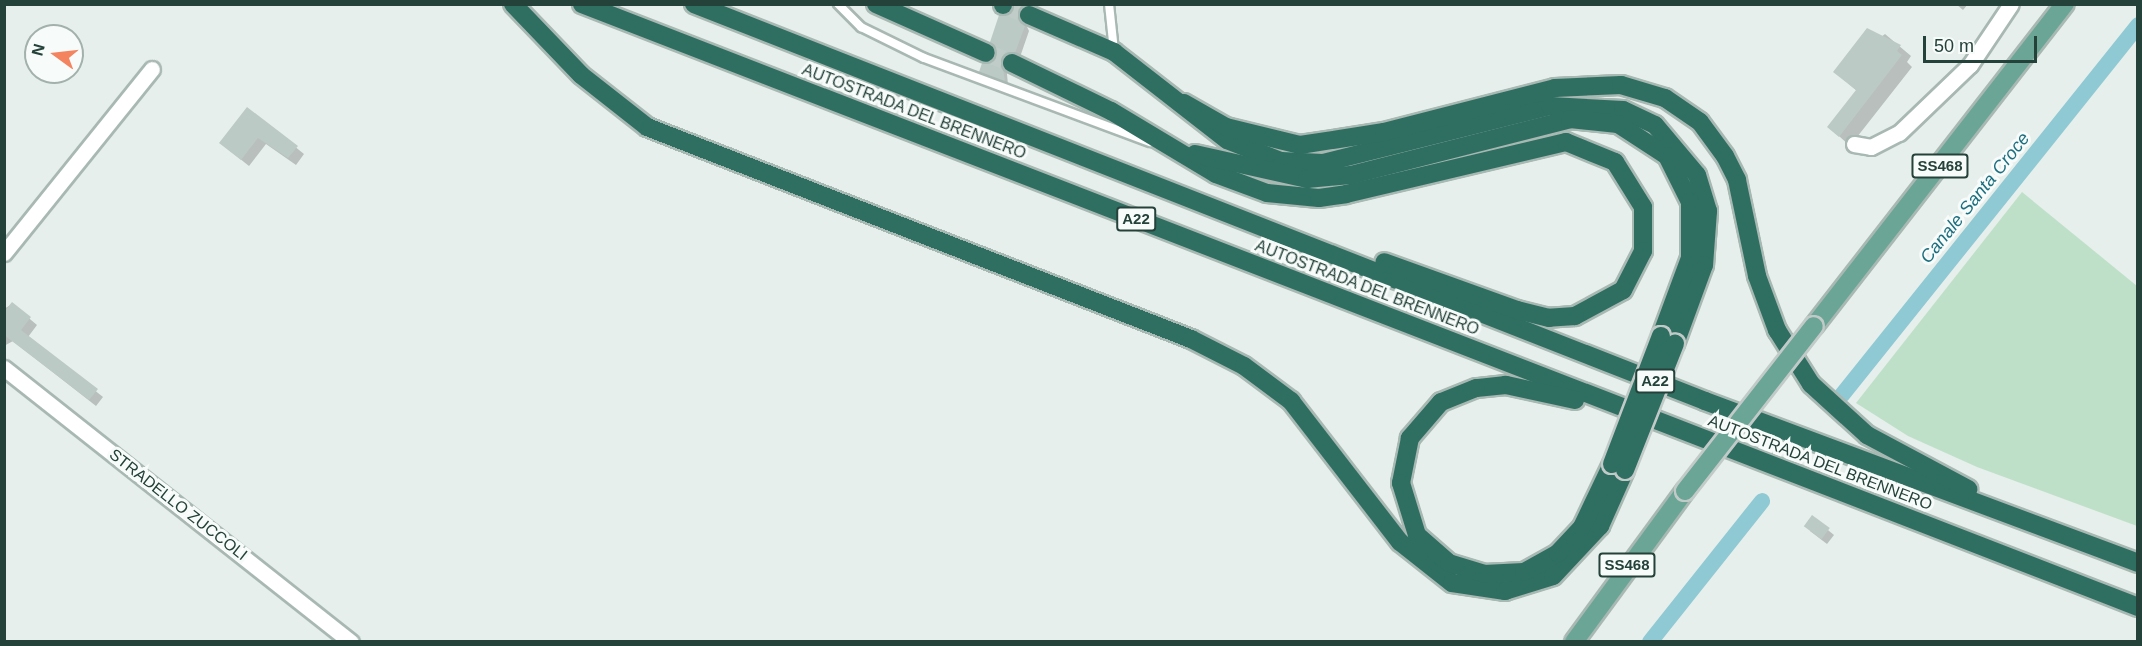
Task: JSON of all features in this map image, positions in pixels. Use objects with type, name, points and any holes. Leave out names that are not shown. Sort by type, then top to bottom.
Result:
[{"type":"highway","points":[[513,4],[581,75],[655,130],[1191,339],[1244,366],[1291,401],[1400,542],[1452,583],[1504,591],[1553,576],[1600,526],[1619,467],[1668,340],[1704,265],[1708,211],[1697,175],[1655,125],[1623,110],[1550,106],[1392,148],[1301,164],[1257,154],[1227,140],[1184,103],[1114,52],[1029,15]]},
{"type":"highway","name":"AUTOSTRADA DEL BRENNERO","points":[[582,4],[2138,607]]},
{"type":"highway","name":"AUTOSTRADA DEL BRENNERO","points":[[694,4],[2138,563]]},
{"type":"highway","points":[[876,4],[986,53]]},
{"type":"highway","points":[[1011,63],[1111,111],[1241,186],[1319,198],[1566,142],[1599,152],[1625,172],[1643,207],[1645,234],[1638,266],[1623,290],[1598,308],[1549,318],[1175,192]]},
{"type":"highway","points":[[1184,103],[1226,127],[1300,145],[1384,132],[1555,88],[1622,85],[1665,98],[1700,122],[1725,156],[1737,180],[1757,276],[1777,330],[1811,384],[1867,435],[2028,521]]},
{"type":"highway","points":[[1170,147],[1307,179],[1351,175],[1570,119],[1618,124],[1667,156],[1690,202],[1690,258],[1668,340]]},
{"type":"highway","points":[[1619,467],[1582,527],[1558,553],[1524,572],[1484,574],[1449,563],[1417,535],[1401,483],[1410,438],[1425,417],[1441,402],[1476,388],[1531,388],[1689,434]]},
{"type":"main road","name":"SS468","points":[[1574,642],[1684,491],[2065,4]]},
{"type":"street","points":[[1854,144],[1871,147],[1899,133],[1970,64],[2011,4]]},
{"type":"street","points":[[4,254],[152,69]]},
{"type":"street","name":"STRADELLO ZUCCOLI","points":[[4,368],[351,642]]},
{"type":"lane","points":[[838,4],[861,27],[924,58],[1120,134],[1170,147]]},
{"type":"lane","points":[[1109,4],[1114,52]]},
{"type":"green space","points":[[2022,192],[2137,286],[2137,526],[1977,467],[1908,436],[1856,403]]},
{"type":"building","points":[[1014,4],[1026,4],[1018,16],[1025,26],[1015,53],[1002,59],[1005,82],[979,72],[982,63],[996,58],[990,42],[999,15],[1009,14]]},
{"type":"building","points":[[1867,28],[1901,45],[1897,51],[1902,55],[1839,137],[1827,127],[1856,90],[1833,72]]},
{"type":"building","points":[[247,107],[298,146],[288,158],[258,138],[241,160],[219,143]]},
{"type":"building","points":[[12,302],[31,317],[21,330],[98,389],[89,400],[4,335],[4,312]]},
{"type":"building","points":[[1812,515],[1830,528],[1822,539],[1804,526]]},
{"type":"waterway","name":"Canale Santa Croce","points":[[1842,395],[2138,25]]},
{"type":"waterway","name":"Canale Santa Croce","points":[[1650,642],[1762,501]]},
{"type":"tunnel","points":[[1003,5],[1029,15]]},
{"type":"tunnel","points":[[986,53],[1012,63]]}]
